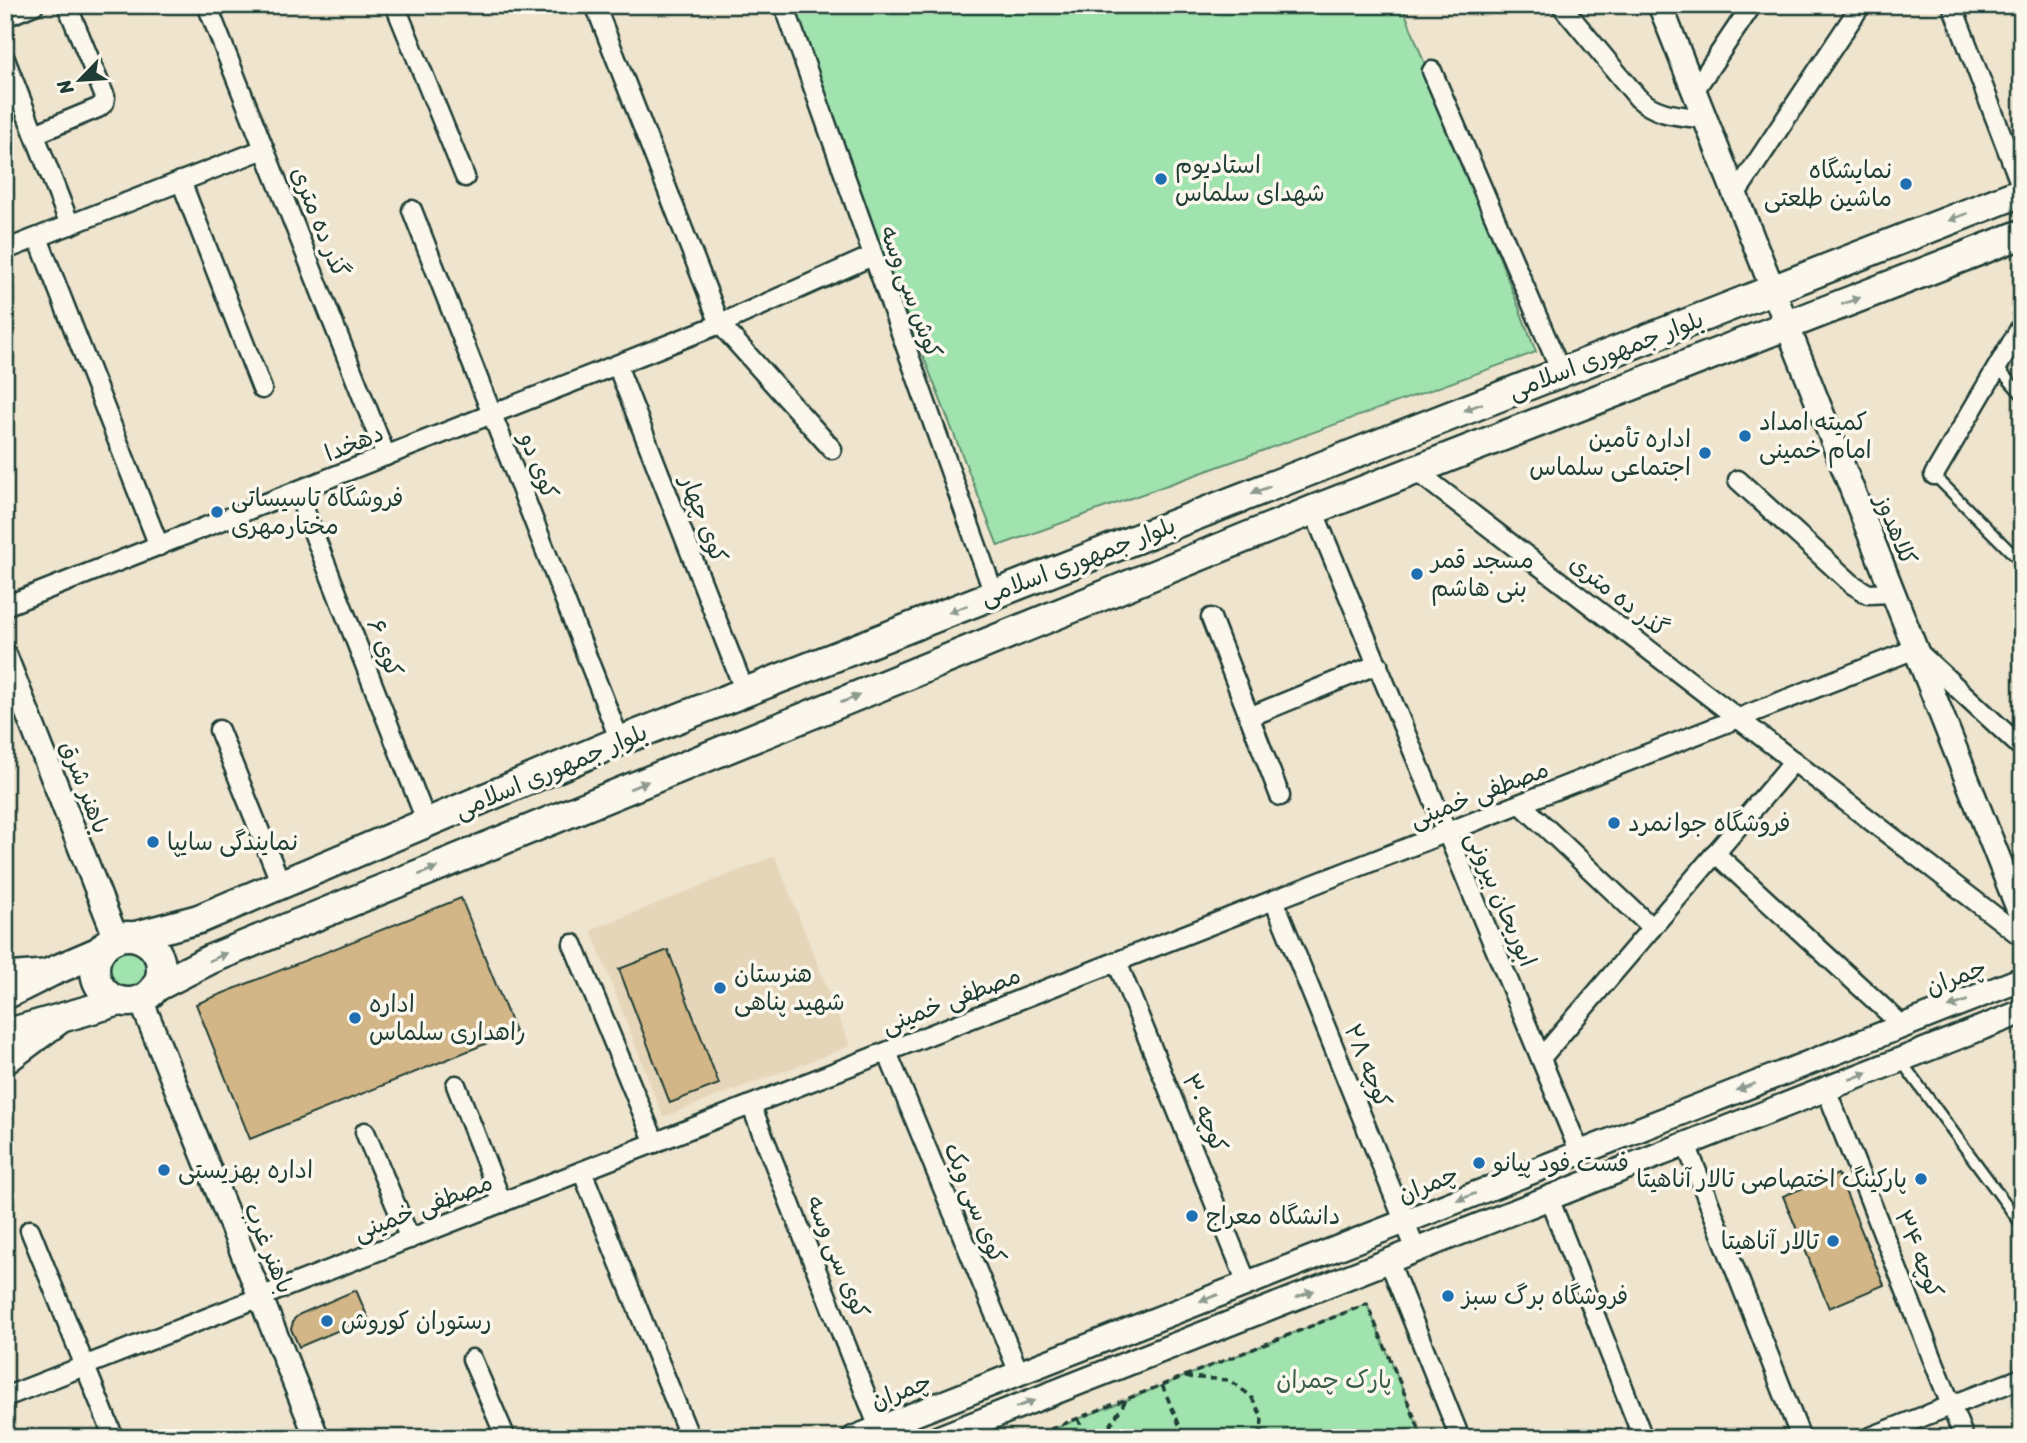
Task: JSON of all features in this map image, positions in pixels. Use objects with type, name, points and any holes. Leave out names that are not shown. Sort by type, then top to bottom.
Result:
[{"type":"main road","name":"بلوار جمهوری اسلامی","points":[[5,995],[117,941],[199,919],[620,741],[2022,190]]},
{"type":"main road","name":"بلوار جمهوری اسلامی","points":[[5,1034],[139,996],[211,960],[1313,510],[2022,234]]},
{"type":"main road","points":[[146,940],[159,956],[162,966],[160,977],[139,996],[110,997],[97,981],[96,960],[117,941],[146,940]]},
{"type":"street","points":[[5,17],[34,5]]},
{"type":"street","points":[[35,134],[98,108],[104,103],[105,97],[67,5]]},
{"type":"street","name":"گذر ده متری","points":[[208,5],[386,456]]},
{"type":"street","points":[[395,5],[465,177]]},
{"type":"street","points":[[595,5],[720,324],[832,449]]},
{"type":"street","name":"کوش سی وسه","points":[[783,5],[994,594]]},
{"type":"street","points":[[1561,5],[1648,107],[1663,113],[1704,118]]},
{"type":"street","name":"کلاهدوز","points":[[1660,5],[2022,918]]},
{"type":"street","points":[[1694,91],[1752,5]]},
{"type":"street","points":[[1735,195],[1861,5]]},
{"type":"street","points":[[1951,5],[2022,190]]},
{"type":"street","points":[[5,59],[70,225]]},
{"type":"street","points":[[1432,71],[1561,372]]},
{"type":"street","points":[[5,250],[264,149]]},
{"type":"street","points":[[181,181],[262,389]]},
{"type":"street","name":"کوی دو","points":[[412,210],[620,741]]},
{"type":"street","points":[[38,238],[159,546]]},
{"type":"street","points":[[720,324],[872,256]]},
{"type":"street","name":"دهخدا","points":[[5,606],[720,324]]},
{"type":"street","points":[[1934,475],[2022,324]]},
{"type":"street","name":"کوی چهار","points":[[617,365],[745,692]]},
{"type":"street","name":"گذر ده متری","points":[[1415,470],[2022,937]]},
{"type":"street","points":[[1738,480],[1852,584],[1868,594],[1893,593]]},
{"type":"street","name":"کوی ۶","points":[[297,491],[427,823]]},
{"type":"street","name":"ابوریحان بیرونی","points":[[1313,510],[1580,1153]]},
{"type":"street","points":[[1210,618],[1280,796]]},
{"type":"street","points":[[1915,649],[2022,748]]},
{"type":"street","name":"مصطفی خمینی","points":[[5,1397],[1915,649]]},
{"type":"street","name":"باهنر شرق","points":[[5,656],[117,941]]},
{"type":"street","points":[[1249,717],[1378,664]]},
{"type":"street","points":[[219,730],[281,884]]},
{"type":"street","points":[[1541,1058],[1794,761]]},
{"type":"street","points":[[1521,804],[1652,928]]},
{"type":"street","points":[[1715,853],[1903,1026]]},
{"type":"street","name":"کوچه ۲۸","points":[[1274,900],[1416,1250]]},
{"type":"street","points":[[573,944],[655,1143]]},
{"type":"street","name":"کوچه ۳۰","points":[[1117,962],[1247,1283]]},
{"type":"street","points":[[5,975],[51,972]]},
{"type":"street","name":"چمران","points":[[854,1438],[2022,979]]},
{"type":"street","name":"باهنر غرب","points":[[139,996],[317,1438]]},
{"type":"street","points":[[938,1438],[2022,1012]]},
{"type":"street","points":[[5,1063],[67,1017]]},
{"type":"street","name":"کوی سی ویک","points":[[887,1052],[1019,1373]]},
{"type":"street","points":[[456,1085],[502,1203]]},
{"type":"street","name":"کوچه ۳۴","points":[[1826,1089],[1964,1438]]},
{"type":"street","name":"کوی سی وسه","points":[[751,1105],[879,1428]]},
{"type":"street","points":[[365,1132],[410,1239]]},
{"type":"street","points":[[1686,1144],[1801,1438]]},
{"type":"street","points":[[1580,1153],[1591,1181]]},
{"type":"street","points":[[582,1171],[690,1438]]},
{"type":"street","points":[[1549,1198],[1643,1438]]},
{"type":"street","points":[[30,1230],[114,1438]]},
{"type":"street","points":[[1378,1233],[1460,1438]]},
{"type":"street","points":[[472,1359],[506,1438]]},
{"type":"street","points":[[1868,1438],[2022,1378]]},
{"type":"lane","points":[[1997,367],[2022,395]]},
{"type":"lane","points":[[1934,475],[2022,563]]},
{"type":"lane","points":[[1899,1060],[2018,1220]]},
{"type":"path","points":[[1028,1438],[1367,1304],[1423,1438]]},
{"type":"path","points":[[1181,1376],[1229,1380],[1251,1396],[1262,1417],[1261,1438]]},
{"type":"path","points":[[1161,1384],[1185,1438]]},
{"type":"path","points":[[1107,1438],[1107,1431],[1127,1398]]},
{"type":"path","points":[[1078,1418],[1086,1438]]},
{"type":"shaded area","name":"هنرستان شهید پناهی","points":[[775,856],[850,1046],[663,1117],[591,930]]},
{"type":"green space","name":"استادیوم شهدای سلماس","points":[[785,5],[1402,5],[1536,352],[998,546]]},
{"type":"green space","points":[[128,942],[147,950],[155,969],[147,988],[128,996],[109,988],[101,969],[109,950]]},
{"type":"green space","name":"پارک چمران","points":[[1366,1304],[1423,1438],[1031,1438]]},
{"type":"building","name":"اداره راهداری سلماس","points":[[461,898],[515,1032],[250,1139],[196,1004]]},
{"type":"building","points":[[668,950],[719,1084],[670,1103],[619,969]]},
{"type":"building","name":"تالار آناهیتا","points":[[1838,1174],[1884,1285],[1829,1308],[1783,1196]]},
{"type":"building","name":"رستوران کوروش","points":[[356,1290],[368,1318],[299,1347],[291,1329],[294,1319]]},
{"type":"place","name":"استادیوم شهدای سلماس","points":[[1161,179]]},
{"type":"place","name":"نمایشگاه ماشین طلعتی","points":[[1906,184]]},
{"type":"place","name":"کمیته امداد امام خمینی","points":[[1745,436]]},
{"type":"place","name":"اداره تأمین اجتماعی سلماس","points":[[1705,453]]},
{"type":"place","name":"فروشگاه تاسیساتی مختارمهری","points":[[217,512]]},
{"type":"place","name":"مسجد قمر بنی هاشم","points":[[1417,574]]},
{"type":"place","name":"فروشگاه جوانمرد","points":[[1614,823]]},
{"type":"place","name":"نمایندگی سایپا","points":[[153,842]]},
{"type":"place","name":"هنرستان شهید پناهی","points":[[720,988]]},
{"type":"place","name":"اداره راهداری سلماس","points":[[355,1018]]},
{"type":"place","name":"فست فود پیانو","points":[[1479,1163]]},
{"type":"place","name":"اداره بهزیستی","points":[[164,1170]]},
{"type":"place","name":"پارکینگ اختصاصی تالار آناهیتا","points":[[1921,1179]]},
{"type":"place","name":"دانشگاه معراج","points":[[1192,1216]]},
{"type":"place","name":"تالار آناهیتا","points":[[1833,1241]]},
{"type":"place","name":"فروشگاه برگ سبز","points":[[1448,1296]]},
{"type":"place","name":"رستوران کوروش","points":[[327,1321]]}]
